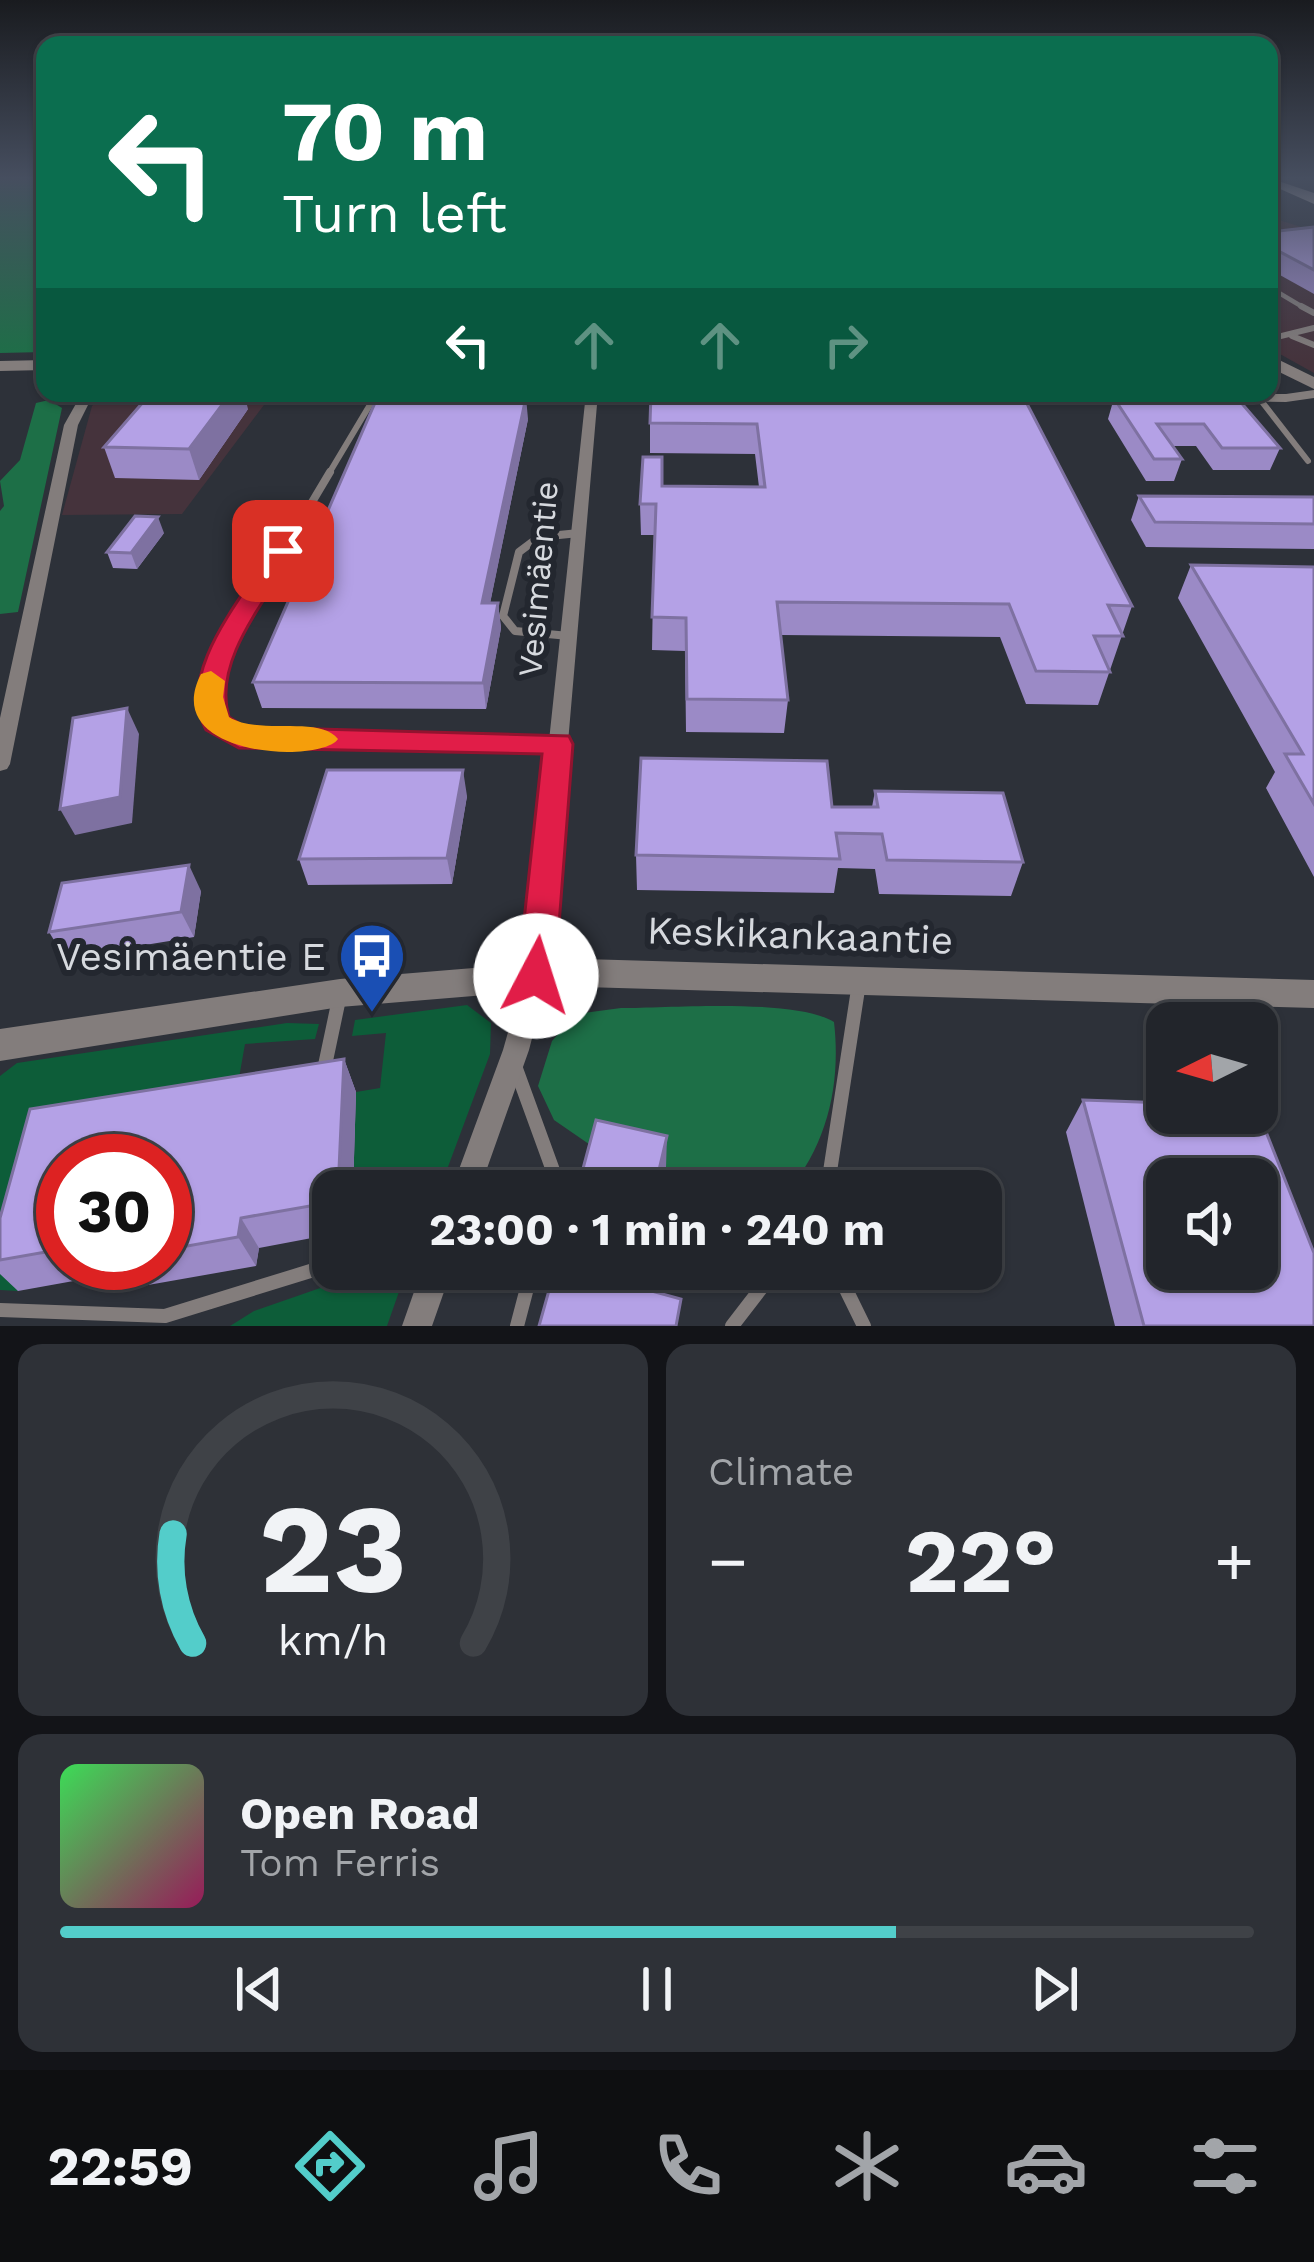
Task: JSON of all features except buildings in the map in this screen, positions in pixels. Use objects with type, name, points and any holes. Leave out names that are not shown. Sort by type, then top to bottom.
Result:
[{"type":"street","points":[[0,366],[36,364]]},
{"type":"street","points":[[1278,365],[1314,384]]},
{"type":"street","points":[[1278,397],[1314,394]]},
{"type":"street","points":[[0,764],[71,425],[83,402]]},
{"type":"street","name":"Vesimäentie","points":[[473,1170],[536,976],[591,402]]},
{"type":"street","name":"Keskikankaantie","points":[[0,1045],[340,993],[627,972],[1314,994]]},
{"type":"street","points":[[417,1326],[427,1290]]},
{"type":"lane","points":[[1278,292],[1314,313]]},
{"type":"lane","points":[[1278,338],[1314,328]]},
{"type":"lane","points":[[1278,332],[1314,345]]},
{"type":"lane","points":[[372,402],[212,670],[209,697],[216,723],[239,737],[558,744]]},
{"type":"lane","points":[[1261,402],[1308,461]]},
{"type":"lane","points":[[569,636],[515,631],[503,616],[515,551],[523,542],[549,532],[579,533]]},
{"type":"lane","points":[[830,1170],[859,978]]},
{"type":"lane","points":[[322,1083],[340,993]]},
{"type":"lane","points":[[512,1060],[553,1170]]},
{"type":"lane","points":[[0,1310],[165,1316],[312,1270]]},
{"type":"lane","points":[[517,1326],[526,1290]]},
{"type":"lane","points":[[732,1326],[760,1290]]},
{"type":"lane","points":[[846,1290],[864,1326]]},
{"type":"shaded area","points":[[1278,240],[1314,240],[1314,373],[1278,353]]},
{"type":"shaded area","points":[[96,402],[266,402],[182,514],[62,515]]},
{"type":"green space","points":[[0,240],[36,240],[36,352],[0,353]]},
{"type":"green space","points":[[52,402],[62,408],[18,612],[0,614],[0,511],[4,506],[0,481],[20,460],[36,403]]},
{"type":"green space","points":[[467,1005],[491,1023],[490,1054],[447,1170],[354,1170],[356,1092],[380,1088],[386,1033],[352,1036],[355,1020]]},
{"type":"green space","points":[[762,1007],[834,1022],[829,1111],[803,1170],[670,1170],[599,1151],[554,1120],[538,1086],[552,1041],[576,1014],[621,1008]]},
{"type":"green space","points":[[287,1023],[319,1024],[315,1039],[245,1044],[233,1112],[98,1134],[36,1134],[36,1218],[18,1291],[0,1290],[0,1076],[17,1063]]},
{"type":"green space","points":[[314,1290],[400,1290],[387,1326],[230,1326],[254,1311]]},
{"type":"slow traffic","points":[[211,681],[209,697],[216,723],[239,737],[323,739]]},
{"type":"place","name":"Vesimäentie E","points":[[372,1015]]},
{"type":"route","points":[[283,551],[212,670],[209,697],[216,723],[239,737],[558,744],[536,976]]}]
